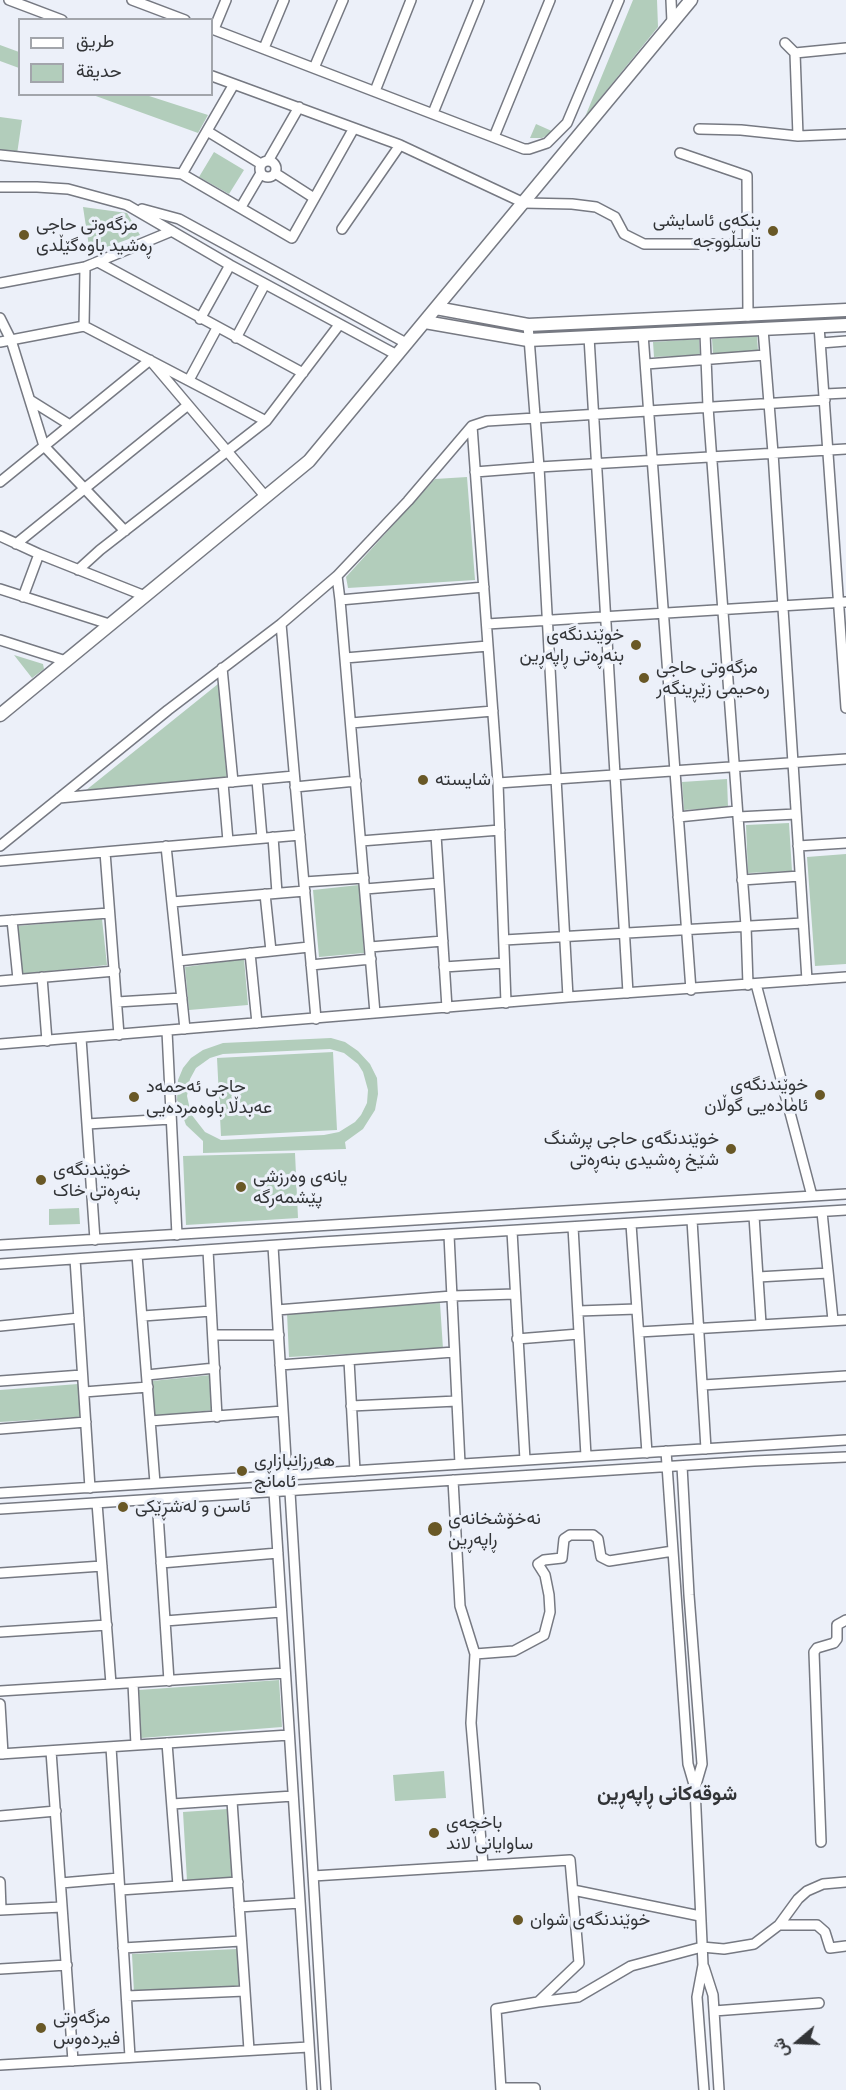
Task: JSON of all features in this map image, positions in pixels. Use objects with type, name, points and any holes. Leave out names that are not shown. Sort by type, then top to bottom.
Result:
[{"type":"main road","points":[[0,715],[309,460],[691,0]]},
{"type":"main road","points":[[436,308],[528,325],[846,310]]},
{"type":"main road","points":[[425,322],[528,340],[846,325]]},
{"type":"street","points":[[9,0],[57,18]]},
{"type":"street","points":[[132,0],[151,4],[181,18]]},
{"type":"street","points":[[226,0],[213,29],[524,148],[534,148],[547,143],[563,129],[619,0]]},
{"type":"street","points":[[264,48],[285,0]]},
{"type":"street","points":[[314,68],[343,0]]},
{"type":"street","points":[[375,91],[411,0]]},
{"type":"street","points":[[433,113],[478,0]]},
{"type":"street","points":[[494,137],[550,0]]},
{"type":"street","points":[[671,0],[672,22]]},
{"type":"street","points":[[785,43],[795,53],[798,136]]},
{"type":"street","points":[[795,53],[846,48]]},
{"type":"street","points":[[213,76],[400,145],[524,203],[596,207],[615,217],[624,234],[644,244],[747,244]]},
{"type":"street","points":[[182,174],[234,84]]},
{"type":"street","points":[[242,207],[263,166],[299,107]]},
{"type":"street","points":[[0,155],[182,174],[292,238],[354,128]]},
{"type":"street","points":[[699,129],[741,130],[798,136],[846,134]]},
{"type":"street","points":[[207,131],[263,166],[269,177],[275,173]]},
{"type":"street","points":[[342,229],[400,145]]},
{"type":"street","points":[[680,153],[747,176],[748,316]]},
{"type":"street","points":[[263,166],[275,165],[275,173]]},
{"type":"street","points":[[275,173],[314,198]]},
{"type":"street","points":[[0,187],[68,189],[179,219],[406,343]]},
{"type":"street","points":[[127,205],[230,265],[397,355]]},
{"type":"street","points":[[0,283],[85,267],[172,231]]},
{"type":"street","points":[[98,262],[303,373]]},
{"type":"street","points":[[200,319],[230,265]]},
{"type":"street","points":[[84,326],[85,267]]},
{"type":"street","points":[[236,338],[265,284]]},
{"type":"street","points":[[0,318],[11,340],[44,446],[125,531]]},
{"type":"street","points":[[78,570],[266,421],[339,325]]},
{"type":"street","points":[[528,325],[539,467],[568,997]]},
{"type":"street","points":[[0,342],[84,326],[266,421]]},
{"type":"street","points":[[819,326],[843,602],[846,708]]},
{"type":"street","points":[[189,380],[217,328]]},
{"type":"street","points":[[763,329],[807,980]]},
{"type":"street","points":[[705,333],[722,610],[752,985],[812,1196]]},
{"type":"street","points":[[643,334],[691,990]]},
{"type":"street","points":[[589,337],[628,993]]},
{"type":"street","points":[[821,343],[846,341]]},
{"type":"street","points":[[646,364],[765,355]]},
{"type":"street","points":[[150,360],[266,496]]},
{"type":"street","points":[[0,482],[150,360]]},
{"type":"street","points":[[0,846],[222,668],[281,624],[337,576],[408,501],[472,426],[482,422],[768,403],[846,393]]},
{"type":"street","points":[[30,400],[70,425]]},
{"type":"street","points":[[16,544],[188,405]]},
{"type":"street","points":[[472,426],[498,783],[506,1003]]},
{"type":"street","points":[[475,472],[846,448]]},
{"type":"street","points":[[0,536],[39,555],[145,596]]},
{"type":"street","points":[[23,597],[39,555]]},
{"type":"street","points":[[337,576],[375,1013]]},
{"type":"street","points":[[340,600],[484,587]]},
{"type":"street","points":[[0,589],[109,624]]},
{"type":"street","points":[[487,624],[843,602]]},
{"type":"street","points":[[281,624],[316,1018]]},
{"type":"street","points":[[2,643],[66,661]]},
{"type":"street","points":[[345,658],[488,645]]},
{"type":"street","points":[[222,668],[228,783],[228,841]]},
{"type":"street","points":[[351,723],[493,711]]},
{"type":"street","points":[[498,783],[846,759]]},
{"type":"street","points":[[59,798],[257,780],[356,781]]},
{"type":"street","points":[[257,780],[262,838]]},
{"type":"street","points":[[678,817],[796,814]]},
{"type":"street","points":[[361,841],[500,830]]},
{"type":"street","points":[[0,861],[300,834]]},
{"type":"street","points":[[436,835],[447,1008]]},
{"type":"street","points":[[273,837],[277,893]]},
{"type":"street","points":[[798,846],[846,843]]},
{"type":"street","points":[[166,846],[185,1029]]},
{"type":"street","points":[[105,852],[120,1035]]},
{"type":"street","points":[[742,880],[800,876]]},
{"type":"street","points":[[172,902],[277,893],[364,878]]},
{"type":"street","points":[[365,889],[439,883]]},
{"type":"street","points":[[265,894],[271,951]]},
{"type":"street","points":[[0,921],[109,913]]},
{"type":"street","points":[[12,920],[18,980]]},
{"type":"street","points":[[504,940],[803,923]]},
{"type":"street","points":[[370,947],[442,941]]},
{"type":"street","points":[[178,961],[309,947]]},
{"type":"street","points":[[250,953],[257,1023]]},
{"type":"street","points":[[311,965],[371,959]]},
{"type":"street","points":[[444,966],[504,963]]},
{"type":"street","points":[[0,981],[115,971]]},
{"type":"street","points":[[42,977],[47,1041]]},
{"type":"street","points":[[0,1044],[568,997],[691,990],[846,977]]},
{"type":"street","points":[[117,1002],[182,998]]},
{"type":"street","points":[[166,1031],[177,1235]]},
{"type":"street","points":[[81,1038],[95,1240]]},
{"type":"street","points":[[87,1124],[171,1119]]},
{"type":"street","points":[[0,1245],[846,1194]]},
{"type":"street","points":[[724,1201],[725,1217]]},
{"type":"street","points":[[0,1264],[846,1210]]},
{"type":"street","points":[[822,1212],[833,1320]]},
{"type":"street","points":[[543,1213],[544,1229]]},
{"type":"street","points":[[754,1216],[761,1324]]},
{"type":"street","points":[[692,1220],[706,1449]]},
{"type":"street","points":[[631,1224],[646,1453]]},
{"type":"street","points":[[320,1227],[321,1242]]},
{"type":"street","points":[[573,1227],[586,1456]]},
{"type":"street","points":[[512,1231],[525,1460]]},
{"type":"street","points":[[449,1235],[460,1464]]},
{"type":"street","points":[[52,1242],[53,1260]]},
{"type":"street","points":[[273,1246],[287,1475]]},
{"type":"street","points":[[208,1250],[218,1417]]},
{"type":"street","points":[[137,1255],[155,1483]]},
{"type":"street","points":[[75,1259],[90,1488]]},
{"type":"street","points":[[758,1277],[828,1273]]},
{"type":"street","points":[[277,1310],[452,1296],[515,1294]]},
{"type":"street","points":[[578,1311],[637,1309]]},
{"type":"street","points":[[143,1316],[211,1311]]},
{"type":"street","points":[[0,1326],[79,1318]]},
{"type":"street","points":[[639,1332],[846,1320]]},
{"type":"street","points":[[517,1339],[579,1334]]},
{"type":"street","points":[[213,1335],[279,1335]]},
{"type":"street","points":[[280,1365],[454,1352]]},
{"type":"street","points":[[349,1360],[355,1470]]},
{"type":"street","points":[[147,1375],[215,1368]]},
{"type":"street","points":[[0,1381],[82,1375]]},
{"type":"street","points":[[703,1385],[846,1376]]},
{"type":"street","points":[[84,1392],[148,1387]]},
{"type":"street","points":[[351,1406],[457,1401]]},
{"type":"street","points":[[150,1421],[283,1411]]},
{"type":"street","points":[[0,1429],[86,1422]]},
{"type":"street","points":[[846,1440],[2,1493],[2,1509],[846,1457]]},
{"type":"street","points":[[781,1444],[782,1460]]},
{"type":"street","points":[[666,1451],[688,1764],[695,1788],[703,1965],[698,1997],[704,2090]]},
{"type":"street","points":[[682,1466],[702,1764],[695,1788]]},
{"type":"street","points":[[453,1480],[460,1606],[475,1654],[471,1723],[483,1865]]},
{"type":"street","points":[[274,1492],[312,2088],[326,2087],[290,1492]]},
{"type":"street","points":[[157,1499],[169,1681]]},
{"type":"street","points":[[97,1503],[111,1684]]},
{"type":"street","points":[[475,1654],[514,1651],[544,1635],[550,1612],[549,1595],[545,1575],[538,1564],[544,1560],[562,1558],[564,1539],[570,1535],[593,1535],[598,1539],[601,1557],[609,1561],[673,1551]]},
{"type":"street","points":[[161,1563],[278,1553]]},
{"type":"street","points":[[0,1573],[102,1566]]},
{"type":"street","points":[[675,1596],[689,1595]]},
{"type":"street","points":[[165,1621],[281,1612]]},
{"type":"street","points":[[821,1842],[814,1652],[818,1648],[834,1643],[837,1639],[837,1625],[846,1620]]},
{"type":"street","points":[[0,1632],[107,1625]]},
{"type":"street","points":[[0,1691],[285,1673]]},
{"type":"street","points":[[133,1683],[136,1745]]},
{"type":"street","points":[[0,1704],[2,1754],[289,1735]]},
{"type":"street","points":[[288,1716],[304,1714]]},
{"type":"street","points":[[167,1743],[178,1886]]},
{"type":"street","points":[[111,1747],[130,2057]]},
{"type":"street","points":[[51,1751],[73,2061]]},
{"type":"street","points":[[172,1804],[293,1796]]},
{"type":"street","points":[[232,1801],[249,2050]]},
{"type":"street","points":[[0,1816],[56,1811]]},
{"type":"street","points":[[314,1876],[570,1860],[579,1963],[538,2002]]},
{"type":"street","points":[[61,1883],[119,1878]]},
{"type":"street","points":[[0,1882],[1,1910],[62,1906]]},
{"type":"street","points":[[120,1890],[238,1882]]},
{"type":"street","points":[[535,2090],[535,2088],[501,2089],[496,2009],[578,1997],[631,1966],[702,1947],[724,1949],[747,1946],[770,1934],[807,1891],[823,1884],[846,1882]]},
{"type":"street","points":[[573,1890],[700,1916]]},
{"type":"street","points":[[239,1907],[300,1903]]},
{"type":"street","points":[[779,1925],[817,1925],[825,1932],[830,1948],[846,1946]]},
{"type":"street","points":[[123,1948],[242,1941]]},
{"type":"street","points":[[0,1969],[67,1965]]},
{"type":"street","points":[[703,1965],[713,1995],[719,2090]]},
{"type":"street","points":[[127,1996],[245,1991]]},
{"type":"street","points":[[714,2011],[819,2003]]},
{"type":"street","points":[[0,2059],[0,2065],[309,2047]]},
{"type":"street","points":[[702,2051],[716,2050]]},
{"type":"green space","points":[[633,0],[657,0],[658,27],[585,117]]},
{"type":"green space","points":[[0,45],[18,52],[18,68],[0,61]]},
{"type":"green space","points":[[96,96],[149,96],[208,115],[198,133]]},
{"type":"green space","points":[[0,117],[22,120],[17,154],[0,152]]},
{"type":"green space","points":[[536,124],[554,132],[542,138],[530,138]]},
{"type":"green space","points":[[214,152],[244,170],[229,194],[199,177]]},
{"type":"green space","points":[[83,207],[127,213],[140,235],[90,253]]},
{"type":"green space","points":[[757,336],[758,351],[713,354],[712,339]]},
{"type":"green space","points":[[699,339],[700,355],[654,357],[653,342]]},
{"type":"green space","points":[[467,477],[475,580],[348,588],[346,577],[435,479]]},
{"type":"green space","points":[[14,655],[43,664],[44,669],[32,678]]},
{"type":"green space","points":[[218,684],[227,779],[85,791]]},
{"type":"green space","points":[[727,779],[728,807],[684,810],[682,782]]},
{"type":"green space","points":[[789,823],[792,871],[748,873],[746,825]]},
{"type":"green space","points":[[846,854],[846,964],[815,966],[807,857]]},
{"type":"green space","points":[[359,885],[364,953],[319,957],[313,890]]},
{"type":"green space","points":[[102,919],[107,965],[22,974],[17,926]]},
{"type":"green space","points":[[244,959],[248,1005],[189,1010],[185,967]]},
{"type":"green space","points":[[331,1038],[345,1042],[358,1051],[370,1064],[377,1078],[378,1094],[375,1110],[363,1129],[345,1142],[346,1149],[203,1153],[203,1141],[186,1125],[177,1100],[178,1080],[183,1068],[191,1058],[203,1050],[223,1043]],"holes":[[[330,1049],[344,1053],[358,1064],[368,1090],[367,1103],[361,1115],[355,1122],[339,1132],[324,1135],[221,1140],[205,1132],[191,1114],[187,1096],[190,1079],[196,1068],[210,1058],[223,1054]]]},
{"type":"green space","points":[[333,1052],[337,1130],[221,1136],[217,1058]]},
{"type":"green space","name":"یانەی وەرزشی پێشمەرگە","points":[[295,1153],[298,1218],[186,1225],[183,1156]]},
{"type":"green space","points":[[79,1208],[80,1224],[49,1225],[49,1209]]},
{"type":"green space","points":[[440,1303],[443,1349],[289,1357],[287,1313]]},
{"type":"green space","points":[[211,1375],[214,1410],[155,1416],[152,1381]]},
{"type":"green space","points":[[78,1384],[80,1417],[0,1422],[0,1390]]},
{"type":"green space","points":[[279,1680],[282,1727],[141,1738],[139,1690]]},
{"type":"green space","points":[[444,1771],[446,1798],[395,1801],[393,1775]]},
{"type":"green space","points":[[228,1809],[233,1878],[187,1881],[183,1812]]},
{"type":"green space","points":[[237,1949],[239,1987],[134,1993],[132,1954]]},
{"type":"place","name":"بنکەی ئاسایشی تاسڵووجە","points":[[773,231]]},
{"type":"place","name":"مزگەوتی حاجی ڕەشید باوەگێڵدی","points":[[24,235]]},
{"type":"place","name":"خوێندنگەی بنەڕەتی ڕاپەڕین","points":[[636,645]]},
{"type":"place","name":"مزگەوتی حاجی رەحیمی زێڕینگەر","points":[[644,678]]},
{"type":"place","name":"شایستە","points":[[423,780]]},
{"type":"place","name":"خوێندنگەی ئامادەیی گوڵان","points":[[820,1095]]},
{"type":"place","name":"حاجی ئەحمەد عەبدڵا باوەمردەیی","points":[[134,1097]]},
{"type":"place","name":"خوێندنگەی حاجی پرشنگ شێخ ڕەشیدی بنەڕەتی","points":[[731,1149]]},
{"type":"place","name":"خوێندنگەی بنەڕەتی خاک","points":[[41,1180]]},
{"type":"place","name":"یانەی وەرزشی پێشمەرگە","points":[[241,1187]]},
{"type":"place","name":"هەرزانبازاڕی ئامانج","points":[[242,1471]]},
{"type":"place","name":"ئاسن و لەشڕێکی","points":[[123,1507]]},
{"type":"place","name":"نەخۆشخانەی ڕاپەڕین","points":[[435,1529]]},
{"type":"place","name":"باخچەی ساوایانی لاند","points":[[434,1833]]},
{"type":"place","name":"خوێندنگەی شوان","points":[[518,1920]]},
{"type":"place","name":"مزگە‌وتی فیردە‌وس","points":[[41,2028]]},
{"type":"district","name":"شوقەکانی ڕاپەڕین","points":[[667,1794]]}]
